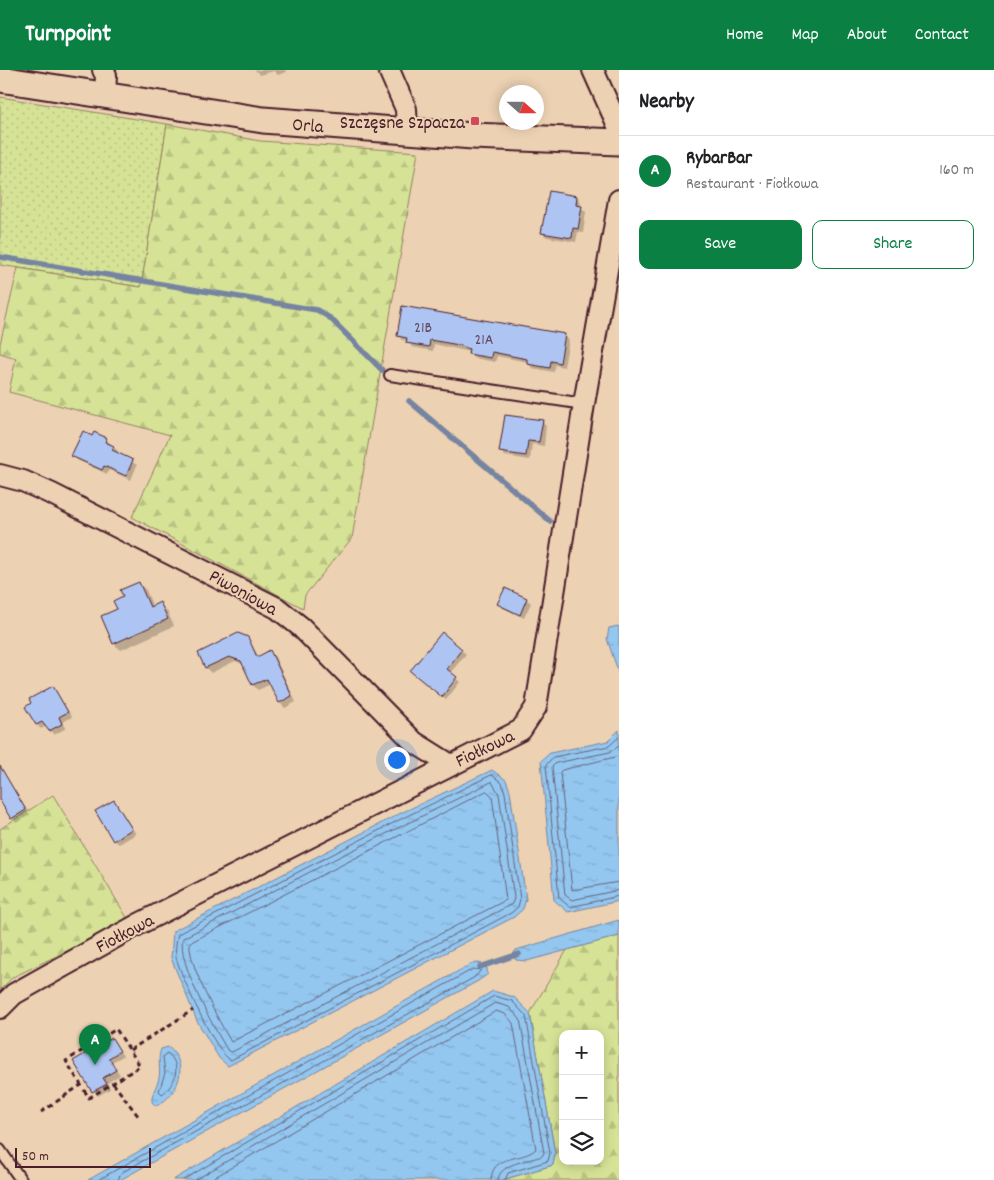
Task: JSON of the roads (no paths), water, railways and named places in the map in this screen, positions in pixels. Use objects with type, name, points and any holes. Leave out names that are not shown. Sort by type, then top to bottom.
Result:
[{"type":"street","points":[[104,70],[106,75],[105,96]]},
{"type":"street","points":[[389,70],[406,109],[407,131]]},
{"type":"street","points":[[593,70],[619,128]]},
{"type":"street","name":"Orla","points":[[0,79],[264,120],[407,131],[619,142]]},
{"type":"street","name":"Fiołkowa","points":[[0,1008],[14,994],[138,924],[449,764],[521,730],[536,706],[584,404],[619,200]]},
{"type":"street","name":"Piwoniowa","points":[[0,475],[14,477],[52,494],[277,608],[301,627],[414,742],[449,764]]},
{"type":"lane","points":[[390,375],[584,404]]},
{"type":"lane","points":[[0,1150],[21,1180]]},
{"type":"water","points":[[618,626],[619,674],[607,639],[609,628]]},
{"type":"water","points":[[619,730],[619,901],[568,912],[554,900],[541,761],[550,753],[608,741]]},
{"type":"water","points":[[492,770],[506,780],[510,791],[526,899],[523,909],[514,917],[228,1066],[219,1058],[197,1021],[171,958],[173,931],[401,813]]},
{"type":"water","points":[[619,920],[619,936],[527,961],[516,960],[512,956],[516,950]]},
{"type":"water","points":[[471,964],[486,965],[488,974],[478,981],[120,1180],[88,1180]]},
{"type":"water","points":[[493,991],[514,997],[530,1013],[555,1153],[553,1165],[502,1180],[173,1180]]},
{"type":"water","points":[[168,1047],[175,1054],[179,1062],[179,1079],[171,1095],[156,1106],[152,1099],[159,1078],[160,1053],[161,1049]]},
{"type":"waterway","points":[[0,257],[317,310],[330,318],[382,370]]},
{"type":"waterway","points":[[409,401],[550,521]]},
{"type":"waterway","points":[[480,967],[519,954]]},
{"type":"place","name":"Szczęsne Szpacza","points":[[475,121]]},
{"type":"place","name":"RybarBar","points":[[95,1065]]}]
